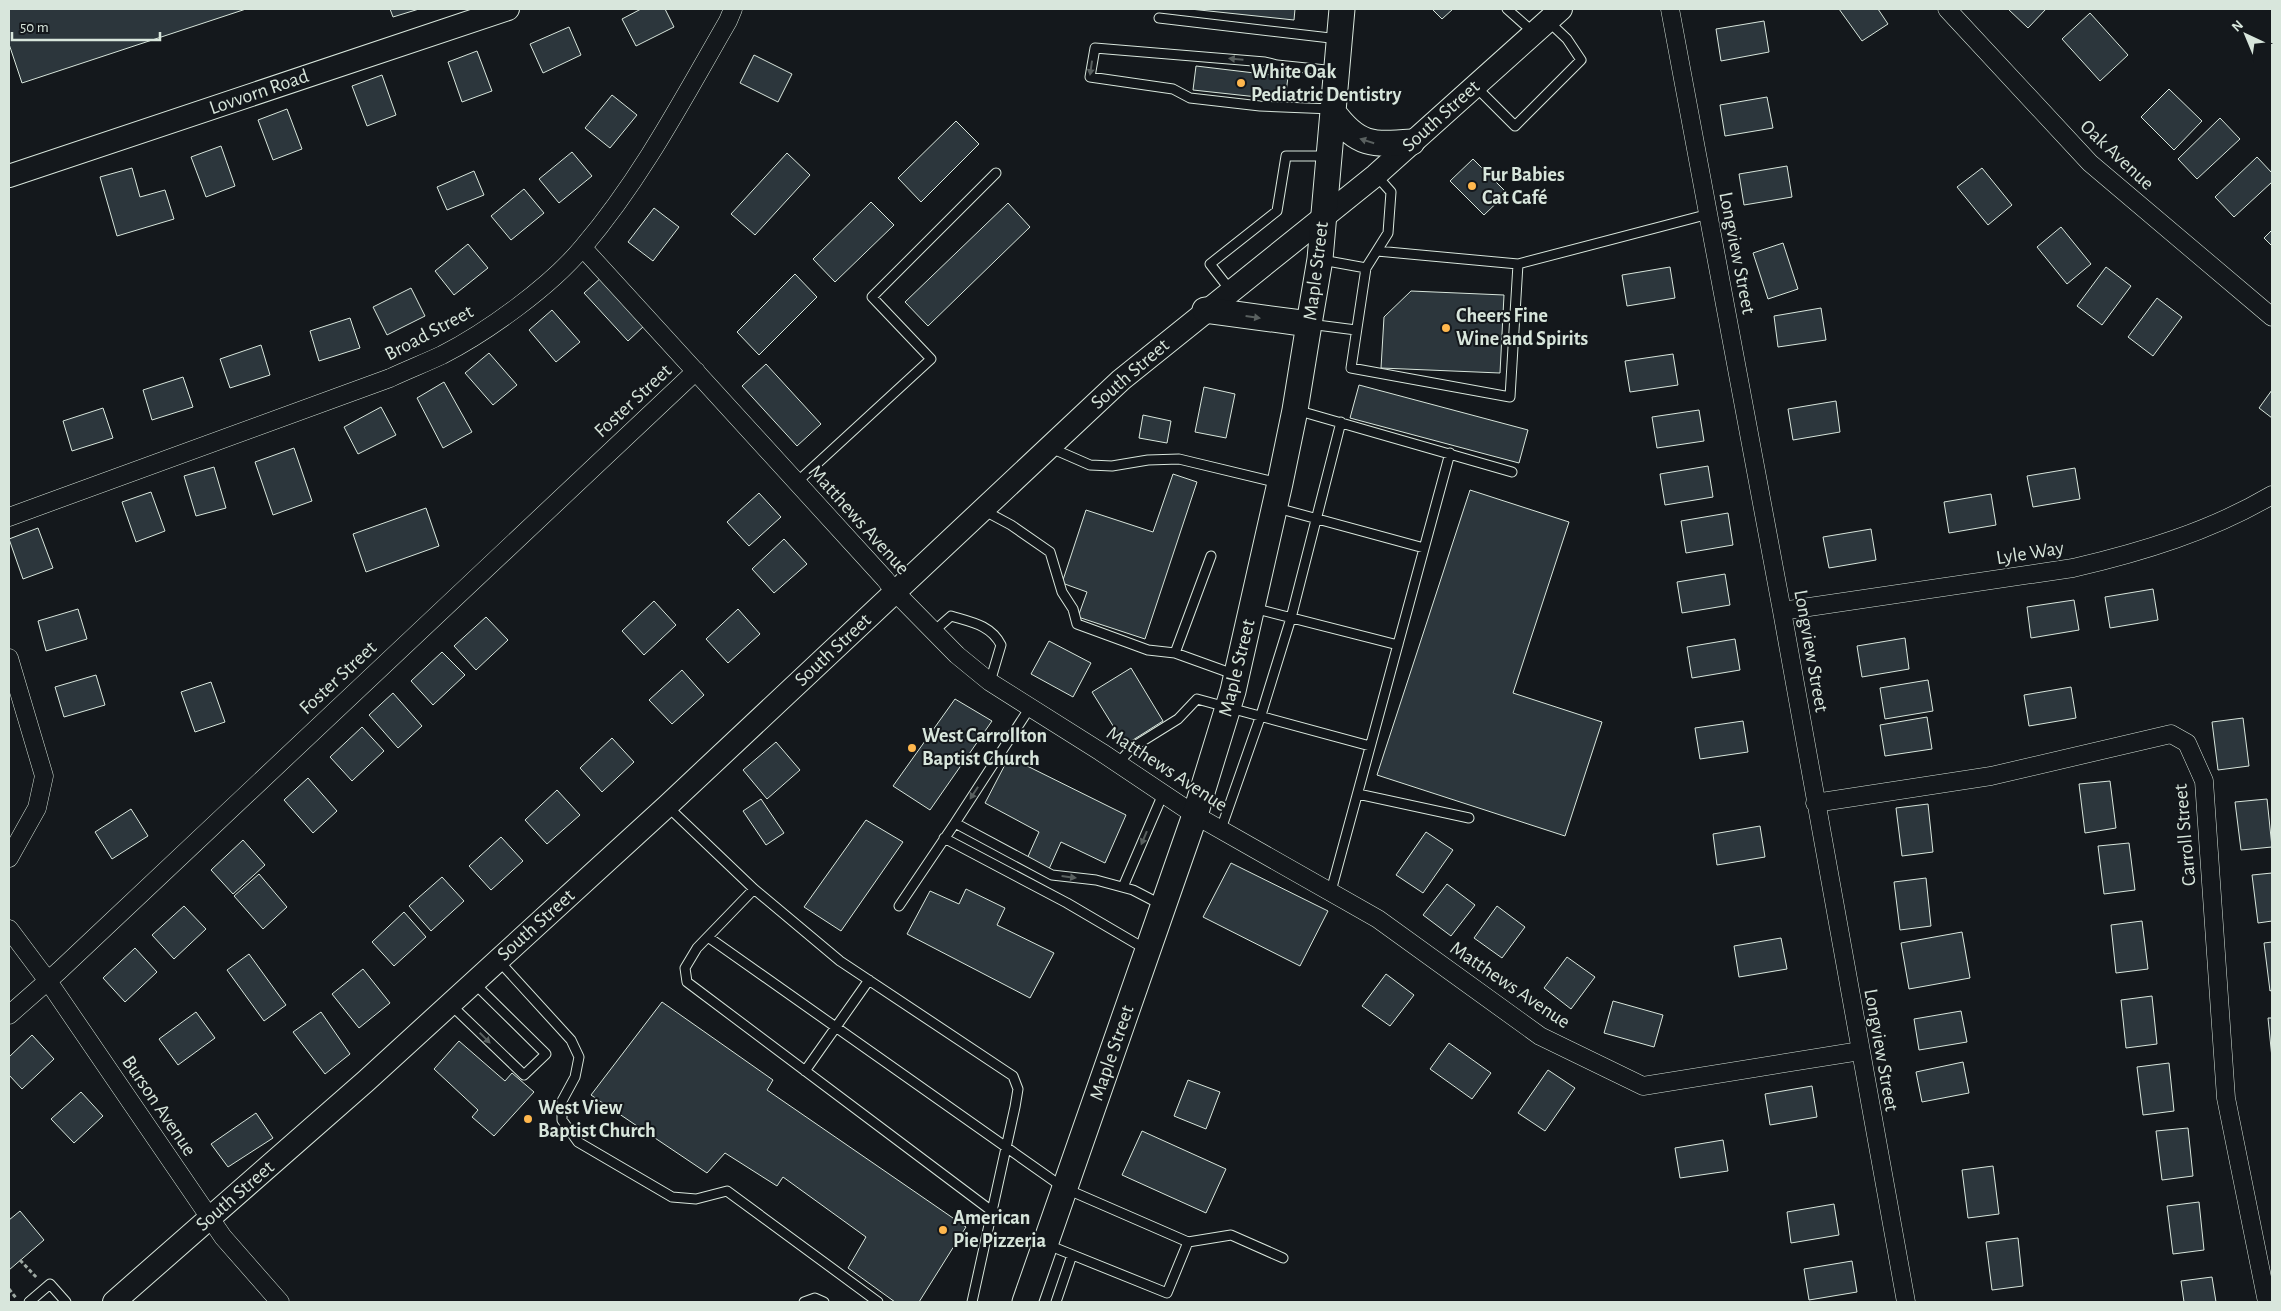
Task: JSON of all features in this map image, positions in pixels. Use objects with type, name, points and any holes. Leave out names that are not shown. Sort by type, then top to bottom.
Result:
[{"type":"main road","name":"Maple Street","points":[[1025,1302],[1163,906],[1229,706],[1295,410],[1320,259],[1342,9]]},
{"type":"main road","points":[[1333,111],[1343,126],[1356,138],[1366,142],[1378,144],[1412,142]]},
{"type":"main road","points":[[1205,310],[1309,324]]},
{"type":"street","name":"Lovvorn Road","points":[[9,176],[508,9]]},
{"type":"street","name":"Broad Street","points":[[9,517],[390,378],[443,354],[492,324],[542,287],[583,248],[648,160],[723,30],[733,9]]},
{"type":"street","name":"Longview Street","points":[[1670,9],[1782,611],[1906,1302]]},
{"type":"street","name":"Oak Avenue","points":[[1948,9],[2090,163],[2272,317]]},
{"type":"street","name":"South Street","points":[[114,1302],[366,1081],[667,806],[1121,380],[1205,310],[1376,175],[1548,21]]},
{"type":"street","name":"Matthews Avenue","points":[[583,248],[895,592],[990,682],[1029,709],[1118,763],[1194,814],[1378,919],[1540,1036],[1643,1086],[1860,1051]]},
{"type":"street","name":"Foster Street","points":[[9,1014],[48,981],[696,371]]},
{"type":"street","name":"Lyle Way","points":[[1782,611],[2073,568],[2121,557],[2177,539],[2232,516],[2272,496]]},
{"type":"street","points":[[9,658],[44,776],[37,808],[9,858]]},
{"type":"street","name":"Carroll Street","points":[[1816,803],[1991,776],[2171,734],[2187,743],[2204,781],[2226,1098],[2267,1302]]},
{"type":"street","name":"Burson Avenue","points":[[9,930],[48,981],[210,1217],[249,1269],[280,1302]]},
{"type":"lane","points":[[1475,86],[1515,126],[1581,60],[1567,40],[1548,21],[1507,9]]},
{"type":"lane","points":[[1159,18],[1339,40]]},
{"type":"lane","points":[[1333,111],[1260,106],[1190,98],[1173,89],[1090,76],[1095,48],[1264,62],[1336,71]]},
{"type":"lane","points":[[1231,291],[1210,264],[1277,211],[1286,156],[1328,156]]},
{"type":"lane","points":[[796,483],[931,359],[872,297],[996,173]]},
{"type":"lane","points":[[1376,175],[1391,192],[1388,233],[1366,268],[1351,368],[1510,397],[1518,264]]},
{"type":"lane","points":[[1377,251],[1518,264],[1708,214]]},
{"type":"lane","points":[[1320,259],[1366,268]]},
{"type":"lane","points":[[1309,324],[1356,330]]},
{"type":"lane","points":[[1295,410],[1512,472]]},
{"type":"lane","points":[[1221,829],[1261,715],[1291,618],[1341,422]]},
{"type":"lane","points":[[1049,446],[1090,466],[1112,466],[1148,460],[1179,459],[1280,483]]},
{"type":"lane","points":[[1331,891],[1450,453]]},
{"type":"lane","points":[[1274,507],[1424,548]]},
{"type":"lane","points":[[983,510],[1011,525],[1050,552],[1062,592],[1073,609],[1077,624],[1148,650],[1175,653],[1236,676]]},
{"type":"lane","points":[[1175,653],[1211,556]]},
{"type":"lane","points":[[1252,608],[1398,646]]},
{"type":"lane","points":[[934,631],[951,616],[986,627],[996,634],[1001,645],[990,682]]},
{"type":"lane","points":[[1118,763],[1133,747],[1178,719],[1197,699],[1229,706],[1370,746]]},
{"type":"lane","points":[[899,906],[1029,709]]},
{"type":"lane","points":[[1123,887],[1163,794]]},
{"type":"lane","points":[[1358,794],[1469,818]]},
{"type":"lane","points":[[667,806],[754,889],[840,961],[1013,1076],[1018,1089],[1007,1149],[972,1302]]},
{"type":"lane","points":[[954,823],[1052,875],[1096,880],[1123,887],[1133,890],[1163,906]]},
{"type":"lane","points":[[944,838],[1067,903],[1147,951]]},
{"type":"lane","points":[[754,889],[697,948],[685,968],[687,982],[993,1212]]},
{"type":"lane","points":[[708,937],[1064,1188],[1188,1242],[1231,1234],[1283,1258]]},
{"type":"lane","points":[[498,960],[572,1040],[579,1057],[575,1077],[562,1101],[562,1120],[578,1142],[672,1197],[696,1199],[727,1191],[878,1302]]},
{"type":"lane","points":[[805,1071],[869,980]]},
{"type":"lane","points":[[450,1004],[524,1075],[546,1054],[473,982]]},
{"type":"lane","points":[[1045,1244],[1167,1293],[1188,1242]]},
{"type":"lane","points":[[1056,1302],[1072,1254]]},
{"type":"lane","points":[[29,1302],[50,1284],[66,1302]]},
{"type":"lane","points":[[804,1302],[815,1298],[824,1302]]},
{"type":"path","points":[[20,1260],[46,1287]]},
{"type":"path","points":[[9,1289],[20,1302]]},
{"type":"building","points":[[9,9],[246,9],[22,83],[9,44]]},
{"type":"building","points":[[390,9],[419,9],[393,17]]},
{"type":"building","points":[[641,9],[665,9],[674,27],[636,46],[622,19]]},
{"type":"building","points":[[1190,9],[1295,9],[1294,20]]},
{"type":"building","points":[[1432,9],[1453,9],[1442,19]]},
{"type":"building","points":[[1839,9],[1878,9],[1888,24],[1862,41]]},
{"type":"building","points":[[2008,9],[2046,9],[2028,28]]},
{"type":"building","points":[[2090,13],[2128,55],[2100,81],[2062,39]]},
{"type":"building","points":[[1764,21],[1769,52],[1721,61],[1716,29]]},
{"type":"building","points":[[569,27],[581,55],[543,73],[530,44]]},
{"type":"building","points":[[477,51],[492,91],[462,102],[448,62]]},
{"type":"building","points":[[754,55],[792,74],[778,102],[740,83]]},
{"type":"building","name":"White Oak Pediatric Dentistry","points":[[1196,66],[1288,77],[1285,100],[1193,90]]},
{"type":"building","points":[[382,75],[396,115],[367,126],[352,86]]},
{"type":"building","points":[[2169,89],[2202,121],[2174,150],[2141,117]]},
{"type":"building","points":[[612,95],[637,115],[610,148],[585,128]]},
{"type":"building","points":[[1767,97],[1773,128],[1725,136],[1720,105]]},
{"type":"building","points":[[287,109],[302,149],[273,160],[258,120]]},
{"type":"building","points":[[2220,118],[2240,139],[2197,179],[2178,159]]},
{"type":"building","points":[[956,121],[979,144],[921,202],[898,178]]},
{"type":"building","points":[[221,146],[235,186],[206,197],[191,157]]},
{"type":"building","points":[[572,152],[592,176],[559,203],[539,179]]},
{"type":"building","points":[[787,153],[810,175],[755,235],[731,214]]},
{"type":"building","points":[[2257,157],[2272,173],[2272,182],[2234,217],[2215,197]]},
{"type":"building","points":[[1473,159],[1507,193],[1484,215],[1450,181]]},
{"type":"building","points":[[1787,166],[1792,197],[1744,205],[1739,174]]},
{"type":"building","points":[[132,168],[140,197],[165,190],[174,219],[117,236],[100,177]]},
{"type":"building","points":[[1982,168],[2012,205],[1988,225],[1957,187]]},
{"type":"building","points":[[474,171],[484,195],[447,210],[437,187]]},
{"type":"building","points":[[524,189],[544,213],[511,240],[491,216]]},
{"type":"building","points":[[871,202],[894,225],[835,282],[813,259]]},
{"type":"building","points":[[1008,203],[1030,227],[928,326],[905,302]]},
{"type":"building","points":[[654,208],[679,227],[653,261],[628,242]]},
{"type":"building","points":[[2061,227],[2091,264],[2067,284],[2037,247]]},
{"type":"building","points":[[2272,230],[2272,246],[2264,238]]},
{"type":"building","points":[[1783,243],[1798,289],[1768,299],[1753,253]]},
{"type":"building","points":[[468,244],[488,268],[454,295],[435,271]]},
{"type":"building","points":[[1670,267],[1675,298],[1627,306],[1622,275]]},
{"type":"building","points":[[2106,267],[2131,286],[2102,325],[2077,306]]},
{"type":"building","points":[[795,274],[817,297],[759,355],[737,332]]},
{"type":"building","points":[[602,277],[645,325],[628,341],[584,293]]},
{"type":"building","points":[[411,288],[425,316],[387,335],[373,307]]},
{"type":"building","points":[[1411,291],[1504,295],[1500,373],[1381,368],[1384,317]]},
{"type":"building","points":[[2157,298],[2182,317],[2153,356],[2128,337]]},
{"type":"building","points":[[1821,308],[1826,340],[1778,347],[1774,316]]},
{"type":"building","points":[[552,310],[580,342],[556,362],[529,330]]},
{"type":"building","points":[[350,318],[360,348],[319,361],[310,331]]},
{"type":"building","points":[[261,345],[270,375],[230,388],[220,359]]},
{"type":"building","points":[[489,353],[517,385],[493,405],[465,373]]},
{"type":"building","points":[[1673,354],[1678,385],[1630,392],[1625,361]]},
{"type":"building","points":[[766,364],[821,424],[797,446],[742,386]]},
{"type":"building","points":[[183,377],[193,407],[152,420],[143,390]]},
{"type":"building","points":[[444,382],[472,432],[443,448],[417,398]]},
{"type":"building","points":[[1359,385],[1528,430],[1519,463],[1350,418]]},
{"type":"building","points":[[1204,387],[1235,394],[1226,438],[1195,432]]},
{"type":"building","points":[[2272,390],[2272,418],[2259,408]]},
{"type":"building","points":[[1836,401],[1840,432],[1793,440],[1788,409]]},
{"type":"building","points":[[381,407],[396,435],[358,454],[344,427]]},
{"type":"building","points":[[103,408],[113,438],[72,451],[63,421]]},
{"type":"building","points":[[1699,410],[1704,441],[1657,448],[1652,417]]},
{"type":"building","points":[[1143,415],[1171,421],[1167,443],[1139,438]]},
{"type":"building","points":[[294,448],[312,501],[273,515],[255,462]]},
{"type":"building","points":[[1708,466],[1713,497],[1665,505],[1660,474]]},
{"type":"building","points":[[214,467],[226,508],[196,516],[184,476]]},
{"type":"building","points":[[2075,468],[2080,499],[2033,507],[2027,476]]},
{"type":"building","points":[[1173,474],[1197,482],[1145,639],[1078,617],[1087,592],[1062,583],[1086,510],[1153,532]]},
{"type":"building","points":[[1470,490],[1569,522],[1513,693],[1602,722],[1565,836],[1377,775]]},
{"type":"building","points":[[151,492],[165,531],[136,542],[122,502]]},
{"type":"building","points":[[759,493],[781,517],[749,546],[727,522]]},
{"type":"building","points":[[1991,494],[1996,525],[1949,533],[1944,502]]},
{"type":"building","points":[[426,508],[439,546],[366,572],[353,534]]},
{"type":"building","points":[[1728,513],[1733,545],[1686,553],[1681,521]]},
{"type":"building","points":[[38,528],[53,568],[23,579],[9,539]]},
{"type":"building","points":[[1871,529],[1876,560],[1829,568],[1823,537]]},
{"type":"building","points":[[784,539],[807,564],[774,593],[752,569]]},
{"type":"building","points":[[1725,574],[1730,605],[1682,613],[1677,582]]},
{"type":"building","points":[[2153,589],[2158,620],[2110,628],[2105,597]]},
{"type":"building","points":[[2074,600],[2079,630],[2031,638],[2027,607]]},
{"type":"building","points":[[654,601],[676,625],[644,655],[622,631]]},
{"type":"building","points":[[78,609],[87,639],[46,651],[38,621]]},
{"type":"building","points":[[738,609],[760,634],[728,663],[706,639]]},
{"type":"building","points":[[486,617],[508,640],[476,670],[454,646]]},
{"type":"building","points":[[1905,638],[1909,669],[1862,677],[1857,646]]},
{"type":"building","points":[[1735,639],[1740,670],[1692,678],[1687,647]]},
{"type":"building","points":[[1049,641],[1091,663],[1073,697],[1031,674]]},
{"type":"building","points":[[442,652],[465,675],[433,705],[411,681]]},
{"type":"building","points":[[1131,668],[1163,721],[1125,745],[1092,692]]},
{"type":"building","points":[[682,670],[704,695],[672,724],[649,700]]},
{"type":"building","points":[[96,675],[105,705],[64,717],[55,687]]},
{"type":"building","points":[[1928,680],[1933,711],[1885,719],[1880,688]]},
{"type":"building","points":[[211,682],[225,722],[195,732],[181,692]]},
{"type":"building","points":[[2071,687],[2076,718],[2029,726],[2024,695]]},
{"type":"building","points":[[393,693],[422,726],[398,748],[369,715]]},
{"type":"building","points":[[955,699],[992,721],[930,810],[893,786]]},
{"type":"building","points":[[1927,717],[1932,749],[1885,756],[1880,725]]},
{"type":"building","points":[[2243,718],[2249,766],[2218,770],[2212,722]]},
{"type":"building","points":[[1743,721],[1748,752],[1700,759],[1695,728]]},
{"type":"building","points":[[362,727],[384,751],[352,781],[330,757]]},
{"type":"building","points":[[612,738],[634,762],[602,792],[580,768]]},
{"type":"building","points":[[776,742],[800,770],[767,799],[743,770]]},
{"type":"building","points":[[1009,757],[1126,815],[1105,863],[1061,842],[1049,869],[1026,861],[1039,832],[985,803]]},
{"type":"building","points":[[308,778],[337,811],[313,833],[284,800]]},
{"type":"building","points":[[2110,781],[2116,828],[2085,833],[2079,784]]},
{"type":"building","points":[[557,790],[580,815],[547,844],[525,820]]},
{"type":"building","points":[[761,799],[784,833],[766,845],[743,811]]},
{"type":"building","points":[[2267,799],[2272,847],[2241,850],[2235,802]]},
{"type":"building","points":[[1928,804],[1933,852],[1902,856],[1896,808]]},
{"type":"building","points":[[131,809],[148,836],[112,859],[95,832]]},
{"type":"building","points":[[866,820],[903,842],[841,931],[804,907]]},
{"type":"building","points":[[1760,826],[1765,857],[1717,865],[1713,834]]},
{"type":"building","points":[[1426,832],[1453,850],[1423,893],[1396,875]]},
{"type":"building","points":[[501,837],[523,861],[491,890],[469,866]]},
{"type":"building","points":[[243,840],[265,865],[233,894],[211,870]]},
{"type":"building","points":[[2129,843],[2135,890],[2104,894],[2098,846]]},
{"type":"building","points":[[1231,863],[1328,911],[1300,966],[1203,917]]},
{"type":"building","points":[[2272,873],[2272,921],[2258,923],[2252,875]]},
{"type":"building","points":[[259,874],[287,907],[263,929],[234,896]]},
{"type":"building","points":[[442,877],[464,901],[431,931],[409,906]]},
{"type":"building","points":[[1926,878],[1931,926],[1900,930],[1894,882]]},
{"type":"building","points":[[1447,884],[1475,905],[1451,936],[1423,915]]},
{"type":"building","points":[[966,889],[1005,908],[997,925],[1054,953],[1030,998],[907,934],[930,891],[959,904]]},
{"type":"building","points":[[184,906],[206,929],[174,959],[152,935]]},
{"type":"building","points":[[1497,906],[1525,927],[1502,958],[1474,938]]},
{"type":"building","points":[[404,912],[426,937],[394,966],[372,942]]},
{"type":"building","points":[[2142,921],[2148,969],[2116,973],[2111,925]]},
{"type":"building","points":[[1962,932],[1970,978],[1909,989],[1901,943]]},
{"type":"building","points":[[1781,938],[1787,969],[1739,977],[1734,946]]},
{"type":"building","points":[[2272,942],[2272,990],[2270,991],[2264,943]]},
{"type":"building","points":[[135,948],[157,972],[125,1002],[103,978]]},
{"type":"building","points":[[249,954],[286,1005],[264,1021],[227,970]]},
{"type":"building","points":[[1567,957],[1595,977],[1571,1009],[1544,988]]},
{"type":"building","points":[[363,969],[390,1003],[359,1028],[332,994]]},
{"type":"building","points":[[1386,974],[1414,995],[1390,1026],[1362,1006]]},
{"type":"building","points":[[2152,996],[2157,1044],[2126,1048],[2121,1000]]},
{"type":"building","points":[[1613,1001],[1663,1015],[1654,1047],[1604,1033]]},
{"type":"building","points":[[662,1002],[773,1080],[767,1090],[966,1227],[919,1302],[895,1302],[848,1268],[866,1237],[783,1177],[777,1186],[725,1153],[707,1173],[591,1095]]},
{"type":"building","points":[[1961,1011],[1967,1042],[1919,1050],[1914,1019]]},
{"type":"building","points":[[196,1012],[215,1038],[178,1065],[159,1039]]},
{"type":"building","points":[[321,1012],[350,1054],[325,1074],[293,1032]]},
{"type":"building","points":[[2268,1018],[2272,1018],[2272,1058]]},
{"type":"building","points":[[32,1035],[54,1059],[22,1089],[9,1075],[9,1057]]},
{"type":"building","points":[[459,1041],[505,1081],[512,1073],[534,1092],[494,1136],[472,1117],[478,1110],[434,1069]]},
{"type":"building","points":[[1449,1043],[1491,1073],[1472,1099],[1430,1069]]},
{"type":"building","points":[[1963,1062],[1969,1093],[1922,1102],[1916,1072]]},
{"type":"building","points":[[2169,1063],[2174,1111],[2143,1115],[2137,1067]]},
{"type":"building","points":[[1548,1070],[1575,1088],[1545,1131],[1518,1113]]},
{"type":"building","points":[[1188,1080],[1220,1092],[1206,1129],[1174,1116]]},
{"type":"building","points":[[1812,1086],[1817,1117],[1770,1125],[1765,1094]]},
{"type":"building","points":[[81,1092],[103,1116],[74,1143],[51,1119]]},
{"type":"building","points":[[256,1113],[273,1138],[228,1167],[211,1144]]},
{"type":"building","points":[[2188,1128],[2193,1176],[2162,1180],[2156,1131]]},
{"type":"building","points":[[1142,1131],[1226,1169],[1206,1213],[1122,1175]]},
{"type":"building","points":[[1723,1140],[1728,1171],[1680,1178],[1675,1148]]},
{"type":"building","points":[[1993,1166],[1999,1214],[1968,1218],[1962,1170]]},
{"type":"building","points":[[2199,1202],[2204,1250],[2173,1254],[2167,1206]]},
{"type":"building","points":[[1834,1204],[1839,1235],[1791,1243],[1787,1212]]},
{"type":"building","points":[[20,1211],[44,1240],[9,1270],[9,1220]]},
{"type":"building","points":[[2018,1238],[2023,1286],[1992,1290],[1986,1242]]},
{"type":"building","points":[[1852,1261],[1857,1292],[1809,1300],[1804,1269]]},
{"type":"building","points":[[2212,1277],[2216,1302],[2184,1302],[2181,1281]]},
{"type":"place","name":"White Oak Pediatric Dentistry","points":[[1241,83]]},
{"type":"place","name":"Fur Babies Cat Café","points":[[1472,186]]},
{"type":"place","name":"Cheers Fine Wine and Spirits","points":[[1446,328]]},
{"type":"place","name":"West Carrollton Baptist Church","points":[[912,748]]},
{"type":"place","name":"West View Baptist Church","points":[[528,1119]]},
{"type":"place","name":"American Pie Pizzeria","points":[[943,1230]]}]
